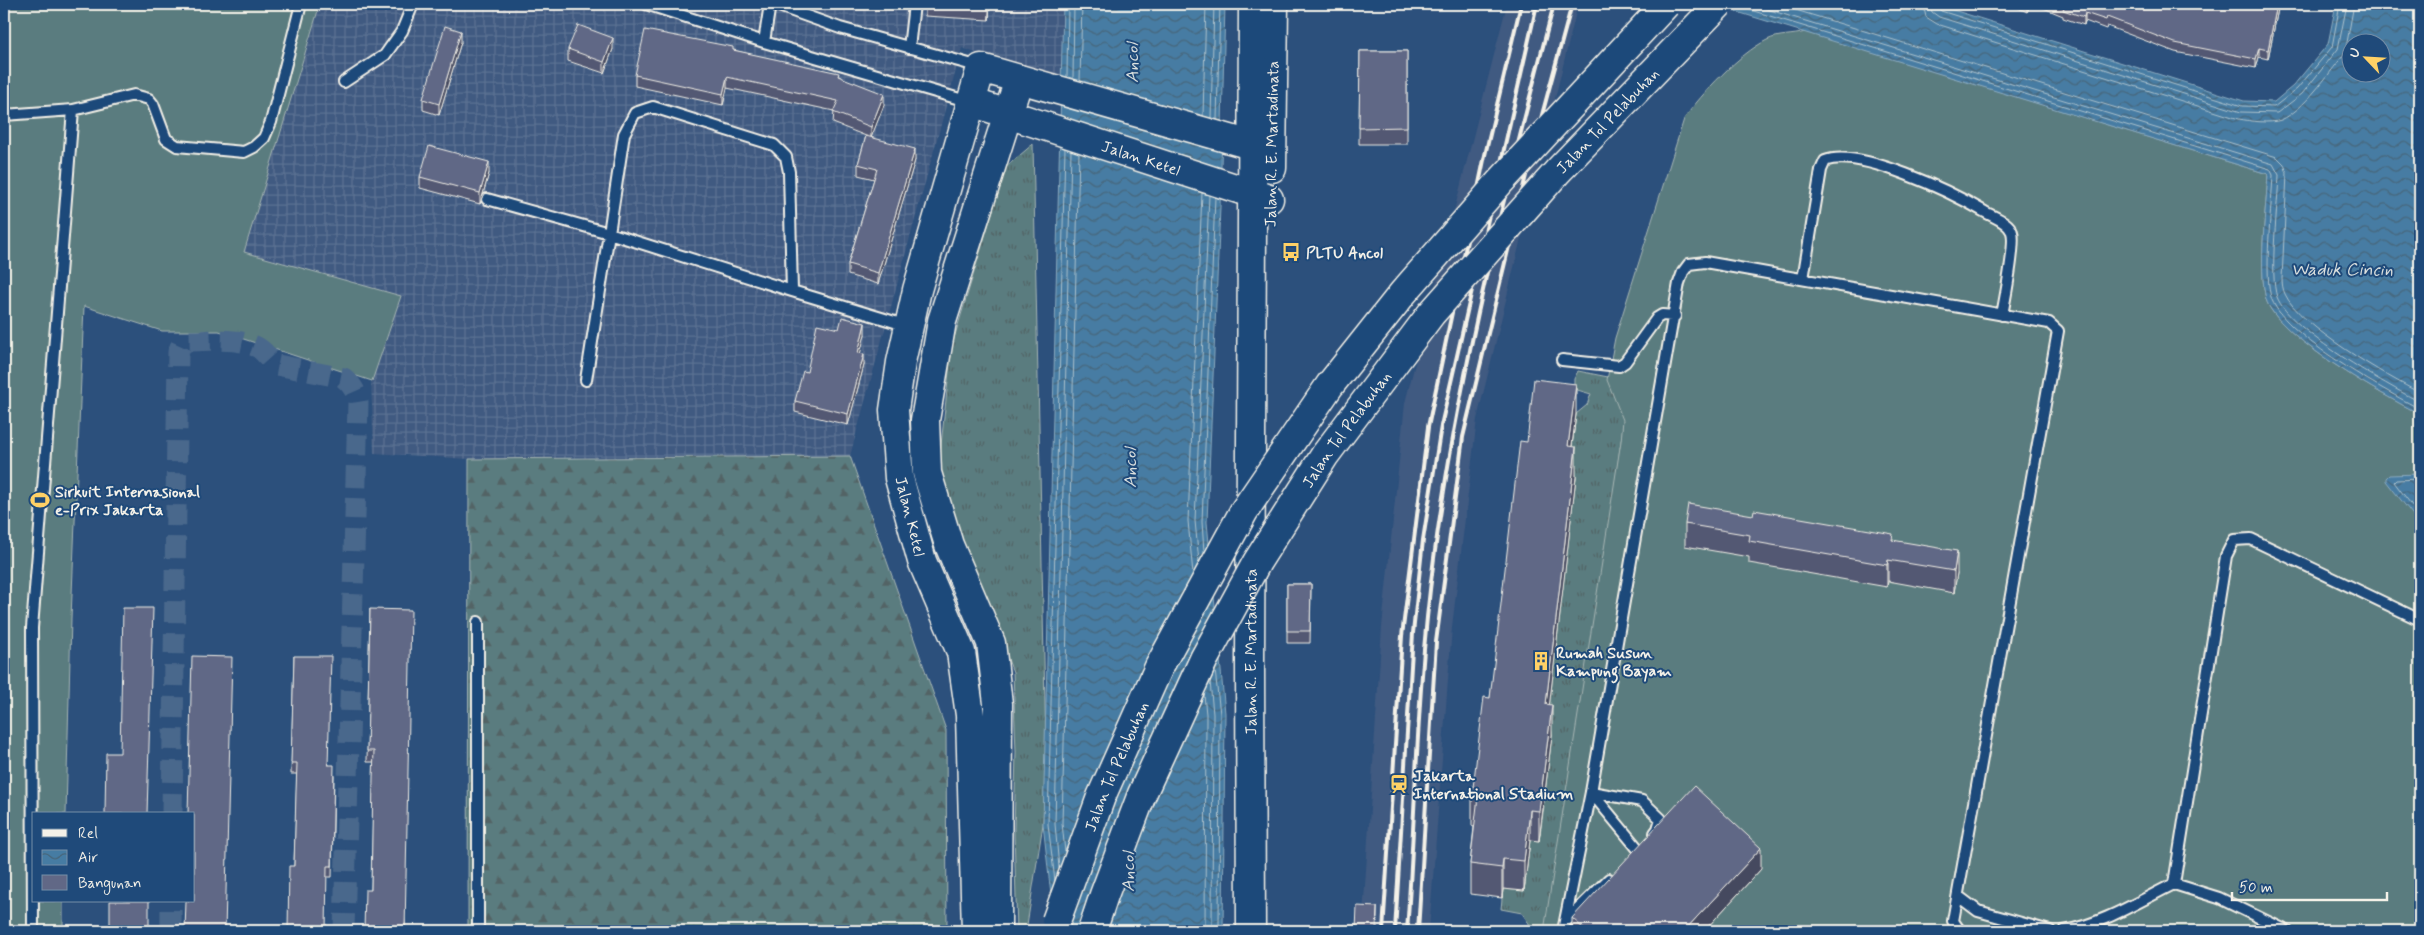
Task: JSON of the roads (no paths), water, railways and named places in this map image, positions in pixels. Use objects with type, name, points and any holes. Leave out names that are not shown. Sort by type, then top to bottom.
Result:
[{"type":"highway","name":"Jalan R. E. Martadinata","points":[[1251,931],[1250,653],[1254,4]]},
{"type":"highway","name":"Jalan R. E. Martadinata","points":[[1253,146],[1274,4]]},
{"type":"highway","name":"Jalan Tol Pelabuhan","points":[[1056,921],[1101,797],[1159,667],[1244,511],[1330,384],[1403,292],[1500,182],[1666,4]]},
{"type":"highway","name":"Jalan Tol Pelabuhan","points":[[1092,931],[1142,794],[1204,658],[1258,562],[1325,455],[1432,314],[1558,171],[1719,4]]},
{"type":"highway","points":[[981,68],[1253,146]]},
{"type":"highway","name":"Jalan Ketel","points":[[976,931],[970,715],[961,652],[922,562],[900,478],[894,410],[901,362],[917,290],[981,68]]},
{"type":"highway","name":"Jalan Ketel","points":[[997,931],[998,704],[991,643],[949,545],[927,473],[925,420],[942,321],[1019,79]]},
{"type":"highway","name":"Jalan Ketel","points":[[971,102],[1252,194]]},
{"type":"highway","points":[[901,362],[934,366]]},
{"type":"lane","points":[[4,115],[73,110],[134,95],[143,97],[153,104],[166,139],[177,146],[244,152],[254,147],[264,138],[271,122],[301,4]]},
{"type":"lane","points":[[344,82],[385,55],[402,31],[413,4]]},
{"type":"lane","points":[[646,4],[764,42],[971,102]]},
{"type":"lane","points":[[764,42],[772,4],[840,28],[981,68]]},
{"type":"lane","points":[[909,48],[914,4]]},
{"type":"lane","points":[[586,380],[624,134],[635,114],[653,108],[774,146],[786,157],[789,172],[792,291]]},
{"type":"lane","points":[[33,812],[32,628],[73,110]]},
{"type":"lane","points":[[1803,279],[1821,170],[1825,161],[1834,157],[1873,164],[1925,182],[1970,202],[2007,225],[2013,238],[2002,315]]},
{"type":"lane","points":[[487,199],[610,233],[909,326]]},
{"type":"lane","points":[[1565,926],[1591,792],[1679,283],[1689,264],[1706,262],[2049,323],[2058,331],[1953,921],[1960,931]]},
{"type":"lane","points":[[1562,360],[1619,366],[1625,362],[1657,318],[1662,315],[1674,316]]},
{"type":"lane","points":[[2174,884],[2226,556],[2234,540],[2251,539],[2420,620]]},
{"type":"lane","points":[[478,622],[478,931]]},
{"type":"lane","points":[[1591,792],[1642,801],[1661,818],[1658,829],[1636,853],[1591,792]]},
{"type":"lane","points":[[1565,926],[1619,869]]},
{"type":"lane","points":[[2064,931],[2076,929],[2110,916],[2174,884],[2219,898],[2287,931]]},
{"type":"lane","points":[[1958,896],[1978,911],[2050,931]]},
{"type":"lane","points":[[33,902],[33,931]]},
{"type":"water","name":"Ancol","points":[[1063,4],[1225,4],[1220,207],[1207,522],[1225,713],[1223,931],[1055,931],[1043,824]]},
{"type":"water","name":"Waduk Cincin","points":[[1711,4],[1934,4],[2244,101],[2274,102],[2293,86],[2328,44],[2336,4],[2420,4],[2420,414],[2334,364],[2310,347],[2274,314],[2266,299],[2264,286],[2263,238],[2268,174]]},
{"type":"water","points":[[2420,474],[2420,524],[2386,481],[2386,478],[2389,475]]},
{"type":"tunnel","points":[[172,812],[178,352],[182,343],[187,341],[222,340],[240,342],[257,347],[277,365],[344,378],[354,389],[358,403],[344,931]]},
{"type":"tunnel","points":[[171,902],[171,931]]},
{"type":"railway","points":[[1383,931],[1402,636],[1428,427],[1485,155],[1521,4]]},
{"type":"railway","points":[[1395,931],[1413,633],[1423,540],[1441,426],[1537,4]]},
{"type":"railway","points":[[1407,931],[1424,651],[1428,605],[1444,488],[1485,280],[1554,4]]},
{"type":"railway","points":[[1418,931],[1436,642],[1463,437],[1529,163],[1572,4]]},
{"type":"place","name":"PLTU Ancol","points":[[1291,252]]},
{"type":"place","name":"Sirkuit Internasional e-Prix Jakarta","points":[[40,500]]},
{"type":"place","name":"Rumah Susun Kampung Bayam","points":[[1541,661]]},
{"type":"place","name":"Jakarta International Stadium","points":[[1399,784]]}]
